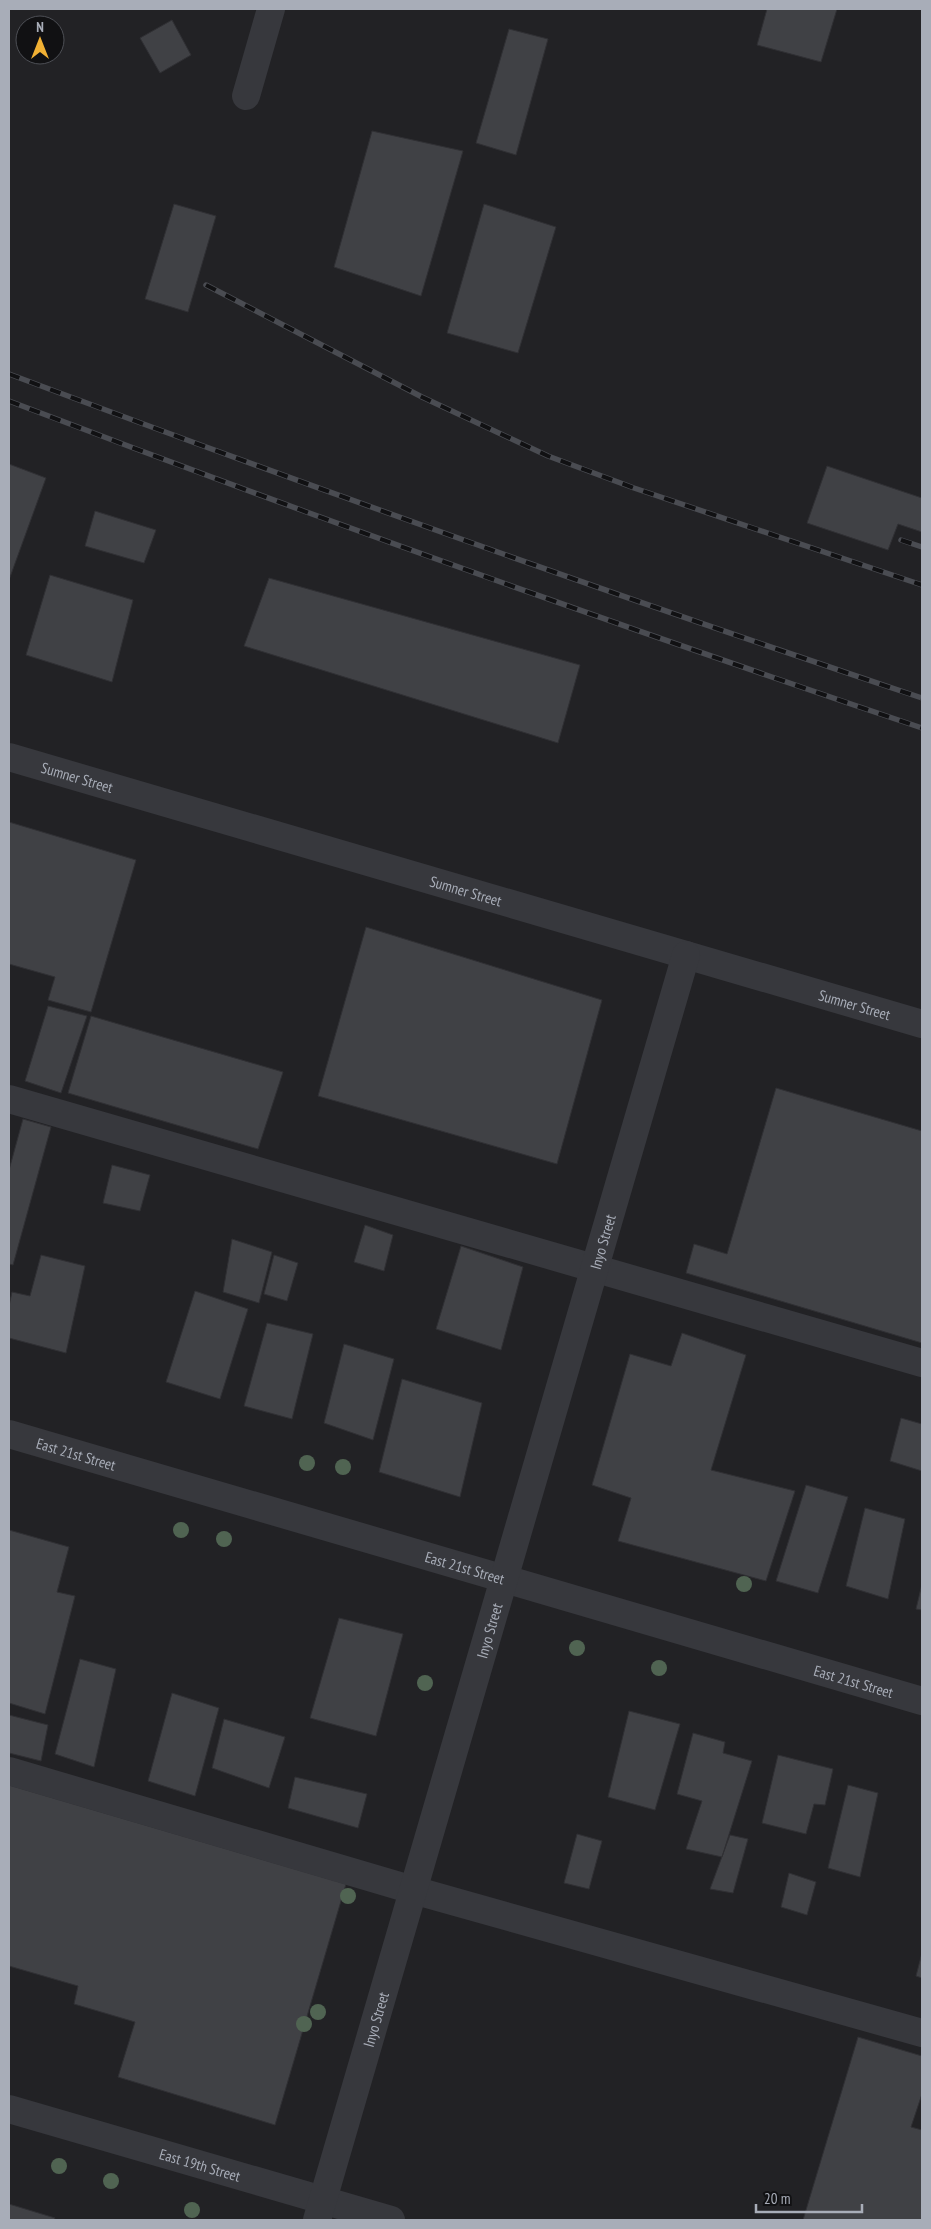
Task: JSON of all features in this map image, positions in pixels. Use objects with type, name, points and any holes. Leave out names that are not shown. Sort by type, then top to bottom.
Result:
[{"type":"street","points":[[246,96],[271,9]]},
{"type":"street","name":"Sumner Street","points":[[9,757],[922,1024]]},
{"type":"street","name":"Inyo Street","points":[[320,2210],[686,955]]},
{"type":"street","points":[[9,1099],[922,1362]]},
{"type":"street","name":"East 21st Street","points":[[9,1434],[922,1701]]},
{"type":"street","points":[[9,1771],[414,1890],[922,2033]]},
{"type":"street","name":"East 19th Street","points":[[9,2108],[320,2210],[391,2220]]},
{"type":"shaded area","points":[[9,9],[922,9],[922,2220],[9,2220]]},
{"type":"building","points":[[767,9],[837,9],[821,62],[757,45]]},
{"type":"building","points":[[172,20],[191,55],[160,73],[140,38]]},
{"type":"building","points":[[509,29],[548,39],[516,155],[476,143]]},
{"type":"building","points":[[372,131],[463,151],[421,296],[334,267]]},
{"type":"building","points":[[174,204],[216,216],[188,312],[145,299]]},
{"type":"building","points":[[484,204],[556,227],[518,353],[447,333]]},
{"type":"building","points":[[9,464],[46,478],[9,580]]},
{"type":"building","points":[[827,466],[922,498],[922,532],[898,524],[888,550],[807,523]]},
{"type":"building","points":[[95,511],[156,530],[144,563],[85,546]]},
{"type":"building","points":[[50,575],[133,600],[112,682],[26,655]]},
{"type":"building","points":[[269,578],[580,665],[558,743],[244,646]]},
{"type":"building","points":[[9,822],[136,860],[91,1012],[48,1000],[55,977],[9,964]]},
{"type":"building","points":[[366,927],[602,1000],[557,1164],[318,1096]]},
{"type":"building","points":[[48,1006],[87,1016],[61,1093],[25,1081]]},
{"type":"building","points":[[91,1016],[283,1072],[258,1149],[68,1093]]},
{"type":"building","points":[[776,1088],[922,1131],[922,1343],[686,1273],[694,1244],[727,1254]]},
{"type":"building","points":[[23,1119],[51,1127],[13,1265],[9,1264],[9,1170]]},
{"type":"building","points":[[112,1165],[150,1175],[140,1211],[103,1203]]},
{"type":"building","points":[[365,1225],[393,1235],[384,1271],[354,1262]]},
{"type":"building","points":[[232,1239],[272,1252],[259,1303],[223,1292]]},
{"type":"building","points":[[461,1246],[523,1267],[501,1350],[436,1329]]},
{"type":"building","points":[[41,1255],[85,1266],[66,1353],[9,1338],[9,1306],[12,1292],[30,1296]]},
{"type":"building","points":[[274,1255],[298,1263],[287,1301],[264,1294]]},
{"type":"building","points":[[195,1291],[248,1309],[220,1399],[166,1382]]},
{"type":"building","points":[[267,1323],[313,1334],[292,1419],[244,1406]]},
{"type":"building","points":[[682,1333],[746,1355],[711,1470],[795,1491],[766,1581],[618,1541],[631,1498],[592,1485],[630,1354],[671,1366]]},
{"type":"building","points":[[344,1344],[394,1359],[373,1440],[324,1423]]},
{"type":"building","points":[[402,1379],[482,1403],[460,1497],[379,1472]]},
{"type":"building","points":[[901,1418],[922,1424],[922,1471],[890,1461]]},
{"type":"building","points":[[806,1485],[848,1497],[818,1593],[776,1581]]},
{"type":"building","points":[[865,1508],[905,1519],[888,1599],[846,1586]]},
{"type":"building","points":[[9,1530],[69,1547],[57,1592],[75,1596],[45,1714],[9,1703]]},
{"type":"building","points":[[922,1584],[922,1610],[916,1609]]},
{"type":"building","points":[[339,1618],[403,1634],[376,1736],[310,1718]]},
{"type":"building","points":[[80,1659],[116,1669],[94,1767],[55,1754]]},
{"type":"building","points":[[172,1693],[219,1708],[195,1796],[148,1781]]},
{"type":"building","points":[[629,1711],[680,1724],[655,1810],[608,1797]]},
{"type":"building","points":[[9,1715],[48,1725],[41,1761],[9,1753]]},
{"type":"building","points":[[224,1719],[285,1737],[269,1788],[212,1768]]},
{"type":"building","points":[[693,1733],[725,1742],[723,1753],[752,1761],[722,1857],[686,1849],[702,1801],[677,1794]]},
{"type":"building","points":[[778,1755],[833,1769],[825,1805],[814,1804],[806,1834],[762,1823]]},
{"type":"building","points":[[295,1777],[367,1794],[358,1828],[288,1808]]},
{"type":"building","points":[[9,1785],[346,1884],[275,2125],[118,2077],[135,2022],[74,2004],[78,1986],[9,1966]]},
{"type":"building","points":[[848,1785],[878,1793],[860,1877],[828,1868]]},
{"type":"building","points":[[577,1834],[602,1841],[589,1889],[564,1883]]},
{"type":"building","points":[[730,1835],[748,1839],[733,1893],[710,1889]]},
{"type":"building","points":[[789,1873],[816,1882],[807,1915],[781,1907]]},
{"type":"building","points":[[922,1953],[922,1978],[916,1976]]},
{"type":"building","points":[[858,2037],[922,2056],[922,2094],[911,2127],[922,2130],[922,2220],[803,2220]]},
{"type":"building","points":[[9,2204],[55,2218],[54,2220],[9,2220]]},
{"type":"railway","points":[[206,285],[422,397],[548,456],[634,488],[922,585]]},
{"type":"railway","points":[[9,374],[464,540],[922,698]]},
{"type":"railway","points":[[9,401],[464,569],[922,728]]},
{"type":"railway","points":[[901,540],[922,547]]}]
